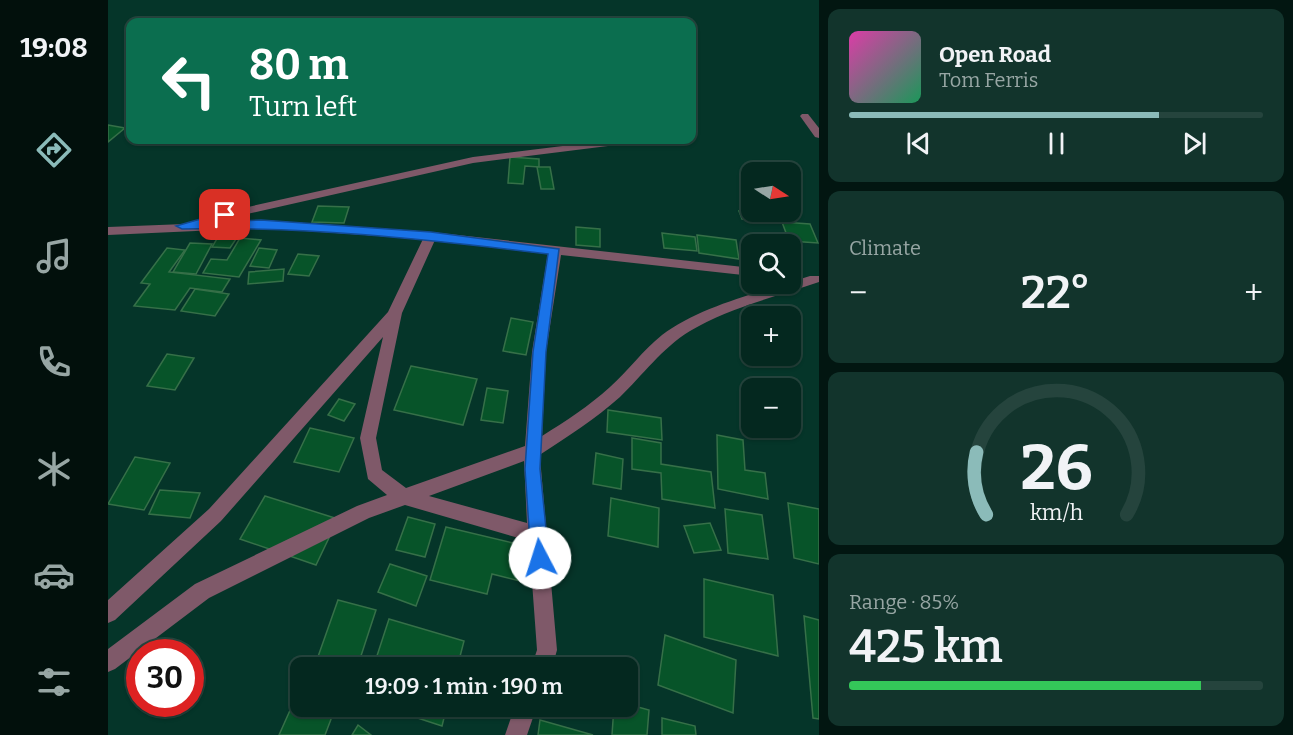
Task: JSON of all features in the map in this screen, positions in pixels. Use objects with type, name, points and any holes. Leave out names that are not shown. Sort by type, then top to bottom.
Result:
[{"type":"street","points":[[805,116],[819,135]]},
{"type":"street","points":[[182,226],[336,189],[473,160],[600,144]]},
{"type":"street","points":[[108,231],[261,224],[431,236],[741,271]]},
{"type":"street","points":[[431,236],[395,314],[368,438],[374,474],[402,496],[538,535]]},
{"type":"street","points":[[545,657],[547,650],[532,469],[539,352],[555,251]]},
{"type":"street","points":[[801,277],[817,279]]},
{"type":"street","points":[[108,662],[202,591],[363,512],[534,450],[587,416],[616,391],[666,340],[687,326],[732,307],[817,279]]},
{"type":"street","points":[[108,613],[215,515],[395,314]]},
{"type":"street","points":[[516,735],[522,717]]},
{"type":"building","points":[[108,125],[125,128],[108,142]]},
{"type":"building","points":[[510,157],[539,159],[539,167],[525,166],[523,184],[508,183]]},
{"type":"building","points":[[537,167],[550,167],[554,189],[541,189]]},
{"type":"building","points":[[318,206],[349,207],[344,223],[312,222]]},
{"type":"building","points":[[782,222],[810,224],[818,243],[801,242],[801,234],[786,234]]},
{"type":"building","points":[[576,227],[600,229],[600,247],[576,245]]},
{"type":"building","points":[[662,233],[695,237],[697,251],[664,248]]},
{"type":"building","points":[[697,235],[736,240],[739,259],[699,253]]},
{"type":"building","points":[[218,237],[236,239],[230,248],[212,247]]},
{"type":"building","points":[[240,238],[261,240],[239,277],[203,273],[211,259],[227,260]]},
{"type":"building","points":[[190,243],[212,244],[196,274],[173,272]]},
{"type":"building","points":[[167,248],[185,250],[169,272],[230,279],[222,292],[190,288],[175,310],[134,306],[150,284],[141,283]]},
{"type":"building","points":[[259,248],[277,250],[269,268],[250,266]]},
{"type":"building","points":[[298,254],[319,256],[309,276],[288,274]]},
{"type":"building","points":[[284,269],[283,281],[248,284],[249,272]]},
{"type":"building","points":[[195,289],[229,294],[215,316],[181,311]]},
{"type":"building","points":[[511,318],[533,322],[526,355],[503,351]]},
{"type":"building","points":[[167,354],[194,358],[175,390],[147,386]]},
{"type":"building","points":[[411,366],[477,379],[463,425],[394,410]]},
{"type":"building","points":[[487,388],[508,391],[503,423],[481,420]]},
{"type":"building","points":[[339,399],[355,404],[344,421],[328,415]]},
{"type":"building","points":[[608,410],[661,418],[662,440],[607,432]]},
{"type":"building","points":[[310,428],[354,438],[339,472],[294,462]]},
{"type":"building","points":[[717,435],[743,440],[745,470],[765,473],[768,499],[718,489]]},
{"type":"building","points":[[632,438],[661,443],[661,464],[711,472],[715,508],[662,499],[661,473],[632,469]]},
{"type":"building","points":[[596,453],[623,459],[621,489],[593,484]]},
{"type":"building","points":[[135,457],[170,463],[144,510],[108,504]]},
{"type":"building","points":[[160,490],[200,493],[190,518],[149,514]]},
{"type":"building","points":[[265,496],[338,519],[316,565],[240,539]]},
{"type":"building","points":[[611,498],[659,508],[658,547],[608,536]]},
{"type":"building","points":[[788,503],[819,509],[819,564],[794,558]]},
{"type":"building","points":[[725,509],[762,515],[768,559],[728,553]]},
{"type":"building","points":[[408,517],[435,524],[425,557],[396,550]]},
{"type":"building","points":[[710,523],[721,550],[694,553],[684,526]]},
{"type":"building","points":[[446,527],[542,550],[536,585],[492,574],[487,594],[430,580]]},
{"type":"building","points":[[390,564],[427,576],[416,606],[378,592]]},
{"type":"building","points":[[704,579],[773,595],[778,656],[704,637]]},
{"type":"building","points":[[338,600],[376,610],[361,657],[318,657]]},
{"type":"building","points":[[804,616],[819,620],[819,719],[813,718]]},
{"type":"building","points":[[389,619],[464,641],[460,657],[377,657]]},
{"type":"building","points":[[665,635],[736,660],[733,713],[658,685]]},
{"type":"building","points":[[638,707],[649,710],[647,735],[612,735],[613,717],[638,717]]},
{"type":"building","points":[[290,710],[290,717],[332,717],[325,735],[279,735]]},
{"type":"building","points":[[415,717],[444,717],[442,726]]},
{"type":"building","points":[[662,718],[695,726],[696,735],[662,735]]},
{"type":"building","points":[[540,720],[593,735],[538,735]]},
{"type":"building","points":[[358,725],[371,735],[352,735]]},
{"type":"route","points":[[225,215],[182,226],[261,224],[431,236],[555,251],[539,352],[532,469],[540,558]]}]
